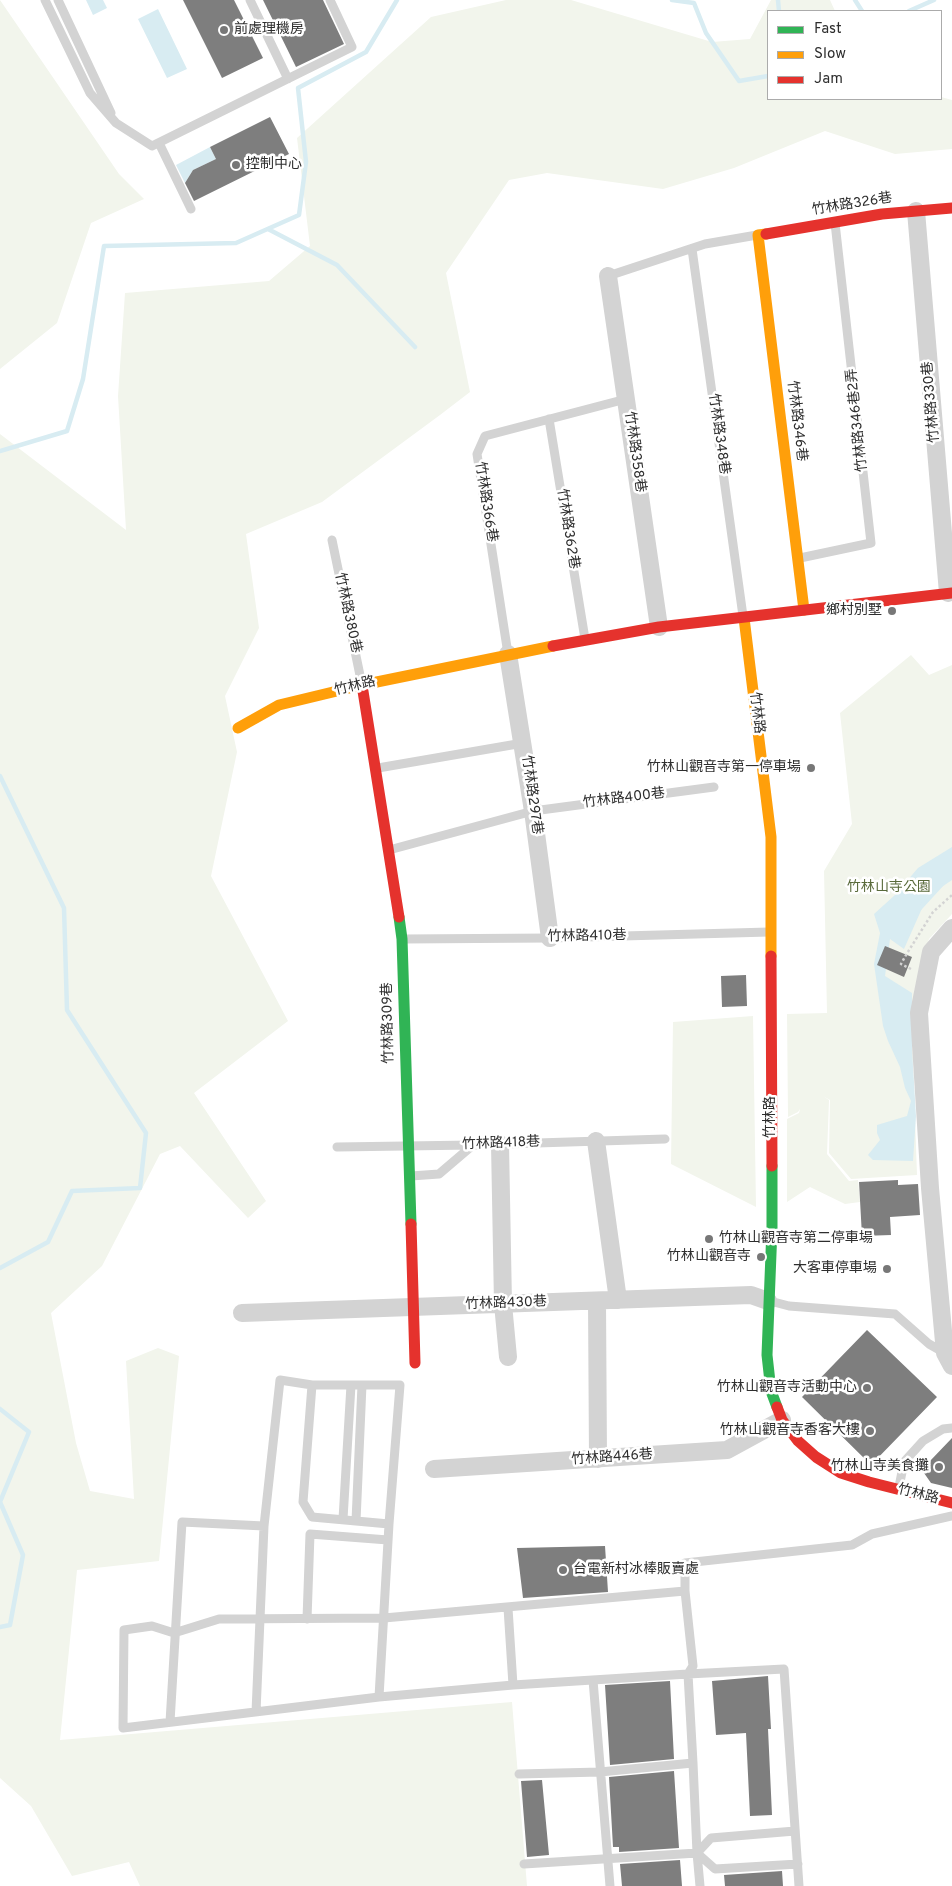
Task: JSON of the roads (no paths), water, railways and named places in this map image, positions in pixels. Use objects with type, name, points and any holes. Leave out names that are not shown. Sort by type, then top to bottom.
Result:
[{"type":"street","name":"竹林路326巷","points":[[758,235],[882,214],[952,208]]},
{"type":"street","name":"竹林路330巷","points":[[916,211],[950,593]]},
{"type":"street","name":"竹林路346巷","points":[[758,235],[804,610]]},
{"type":"street","name":"竹林路358巷","points":[[608,276],[660,627]]},
{"type":"street","name":"竹林路","points":[[238,728],[279,706],[362,685],[508,654],[660,627],[950,593]]},
{"type":"street","name":"竹林路","points":[[744,618],[771,837],[772,1228],[767,1355],[771,1391],[782,1420],[798,1441],[816,1457],[841,1472],[898,1490],[952,1503]]},
{"type":"street","name":"竹林路297巷","points":[[508,654],[534,811],[550,938]]},
{"type":"street","name":"竹林路309巷","points":[[362,685],[402,938],[414,1363]]},
{"type":"street","points":[[948,1360],[930,1188],[919,1013],[931,952],[952,928]]},
{"type":"street","points":[[596,1141],[618,1300]]},
{"type":"street","points":[[500,1144],[503,1304],[508,1357]]},
{"type":"street","name":"竹林路430巷","points":[[242,1313],[751,1295],[768,1300]]},
{"type":"street","points":[[597,1301],[598,1458]]},
{"type":"street","name":"竹林路446巷","points":[[434,1469],[727,1450],[782,1420]]},
{"type":"lane","points":[[45,0],[90,94],[116,124],[152,146],[352,47],[330,0]]},
{"type":"lane","points":[[58,0],[116,124]]},
{"type":"lane","points":[[250,0],[288,79]]},
{"type":"lane","points":[[159,143],[191,209]]},
{"type":"lane","name":"竹林路346巷2弄","points":[[798,558],[872,543],[835,222]]},
{"type":"lane","points":[[608,276],[705,244],[758,235]]},
{"type":"lane","name":"竹林路348巷","points":[[692,249],[744,618]]},
{"type":"lane","name":"竹林路366巷","points":[[508,654],[477,454],[485,436],[626,399]]},
{"type":"lane","name":"竹林路362巷","points":[[549,419],[585,640]]},
{"type":"lane","name":"竹林路380巷","points":[[332,540],[362,685]]},
{"type":"lane","points":[[375,768],[523,743]]},
{"type":"lane","name":"竹林路400巷","points":[[388,850],[534,811],[714,787]]},
{"type":"lane","name":"竹林路410巷","points":[[402,938],[550,938],[772,932]]},
{"type":"lane","name":"竹林路418巷","points":[[337,1146],[473,1145],[665,1139]]},
{"type":"lane","points":[[408,1176],[439,1174],[473,1145]]},
{"type":"lane","points":[[768,1300],[789,1306],[895,1314],[948,1360]]},
{"type":"lane","points":[[256,1712],[264,1526],[280,1380],[312,1385],[400,1385],[389,1524],[379,1697]]},
{"type":"lane","points":[[312,1385],[303,1502],[312,1517],[389,1524]]},
{"type":"lane","points":[[343,1519],[351,1386]]},
{"type":"lane","points":[[356,1521],[362,1386]]},
{"type":"lane","points":[[898,1490],[904,1462],[923,1441],[943,1429],[952,1428]]},
{"type":"lane","points":[[700,1886],[688,1674],[693,1666],[685,1591],[685,1563],[852,1545],[872,1534],[952,1516]]},
{"type":"lane","points":[[170,1722],[182,1522],[264,1526]]},
{"type":"lane","points":[[307,1619],[310,1534],[388,1540]]},
{"type":"lane","points":[[685,1591],[384,1618],[218,1619],[174,1633],[152,1626],[124,1630],[123,1728],[379,1697],[513,1685],[784,1669],[800,1886]]},
{"type":"lane","points":[[508,1608],[513,1685]]},
{"type":"lane","points":[[593,1680],[600,1772],[610,1859],[610,1886]]},
{"type":"lane","points":[[519,1774],[600,1772],[693,1763]]},
{"type":"lane","points":[[697,1854],[711,1838],[795,1831]]},
{"type":"lane","points":[[524,1864],[697,1854],[715,1869],[798,1864]]},
{"type":"waterway","points":[[0,451],[67,431],[83,379],[104,246],[236,243],[299,215],[306,162],[298,88],[366,52],[397,0]]},
{"type":"waterway","points":[[672,0],[694,3],[706,33],[739,81],[767,76]]},
{"type":"waterway","points":[[778,0],[779,10]]},
{"type":"waterway","points":[[855,0],[861,10]]},
{"type":"waterway","points":[[911,10],[934,0]]},
{"type":"waterway","points":[[268,229],[337,265],[415,347]]},
{"type":"waterway","points":[[0,776],[64,908],[67,1010],[146,1133],[140,1188],[72,1191],[48,1242],[0,1268]]},
{"type":"waterway","points":[[919,909],[941,885]]},
{"type":"waterway","points":[[0,1409],[29,1432],[0,1502]]},
{"type":"waterway","points":[[0,1502],[23,1555],[10,1625],[0,1627]]},
{"type":"place","name":"前處理機房","points":[[224,30]]},
{"type":"place","name":"控制中心","points":[[236,165]]},
{"type":"place","name":"鄉村別墅","points":[[892,611]]},
{"type":"place","name":"竹林山觀音寺第一停車場","points":[[811,768]]},
{"type":"place","name":"竹林山觀音寺第二停車場","points":[[709,1239]]},
{"type":"place","name":"竹林山觀音寺","points":[[761,1257]]},
{"type":"place","name":"大客車停車場","points":[[887,1269]]},
{"type":"place","name":"竹林山觀音寺活動中心","points":[[867,1388]]},
{"type":"place","name":"竹林山觀音寺香客大樓","points":[[870,1431]]},
{"type":"place","name":"竹林山寺美食攤","points":[[939,1467]]},
{"type":"place","name":"台電新村冰棒販賣處","points":[[563,1570]]},
{"type":"park label","name":"竹林山寺公園","points":[[889,888]]}]
